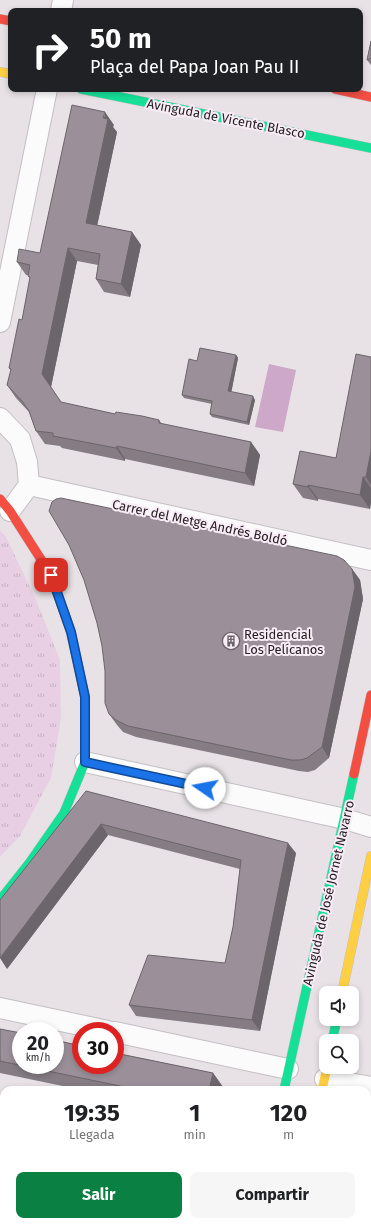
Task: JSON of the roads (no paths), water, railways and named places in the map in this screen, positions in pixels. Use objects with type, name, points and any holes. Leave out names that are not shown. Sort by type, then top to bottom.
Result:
[{"type":"street","points":[[0,322],[46,92]]},
{"type":"street","name":"Avinguda de Vicente Blasco","points":[[96,92],[371,148]]},
{"type":"street","points":[[348,92],[371,97]]},
{"type":"street","points":[[0,418],[20,439],[27,462],[29,485],[5,505],[51,575],[71,632],[85,697],[85,762],[64,813],[30,862],[0,900]]},
{"type":"street","name":"Carrer del Metge Andrés Boldó","points":[[29,485],[371,560]]},
{"type":"street","name":"Avinguda de José Jornet Navarro","points":[[285,1086],[345,819],[371,695]]},
{"type":"street","points":[[85,762],[345,819],[371,827]]},
{"type":"street","points":[[343,986],[371,856]]},
{"type":"street","points":[[0,1008],[72,1023]]},
{"type":"street","points":[[124,1034],[288,1070]]},
{"type":"street","points":[[325,1079],[365,1086]]},
{"type":"place","name":"Residencial Los Pelícanos","points":[[231,641]]}]
